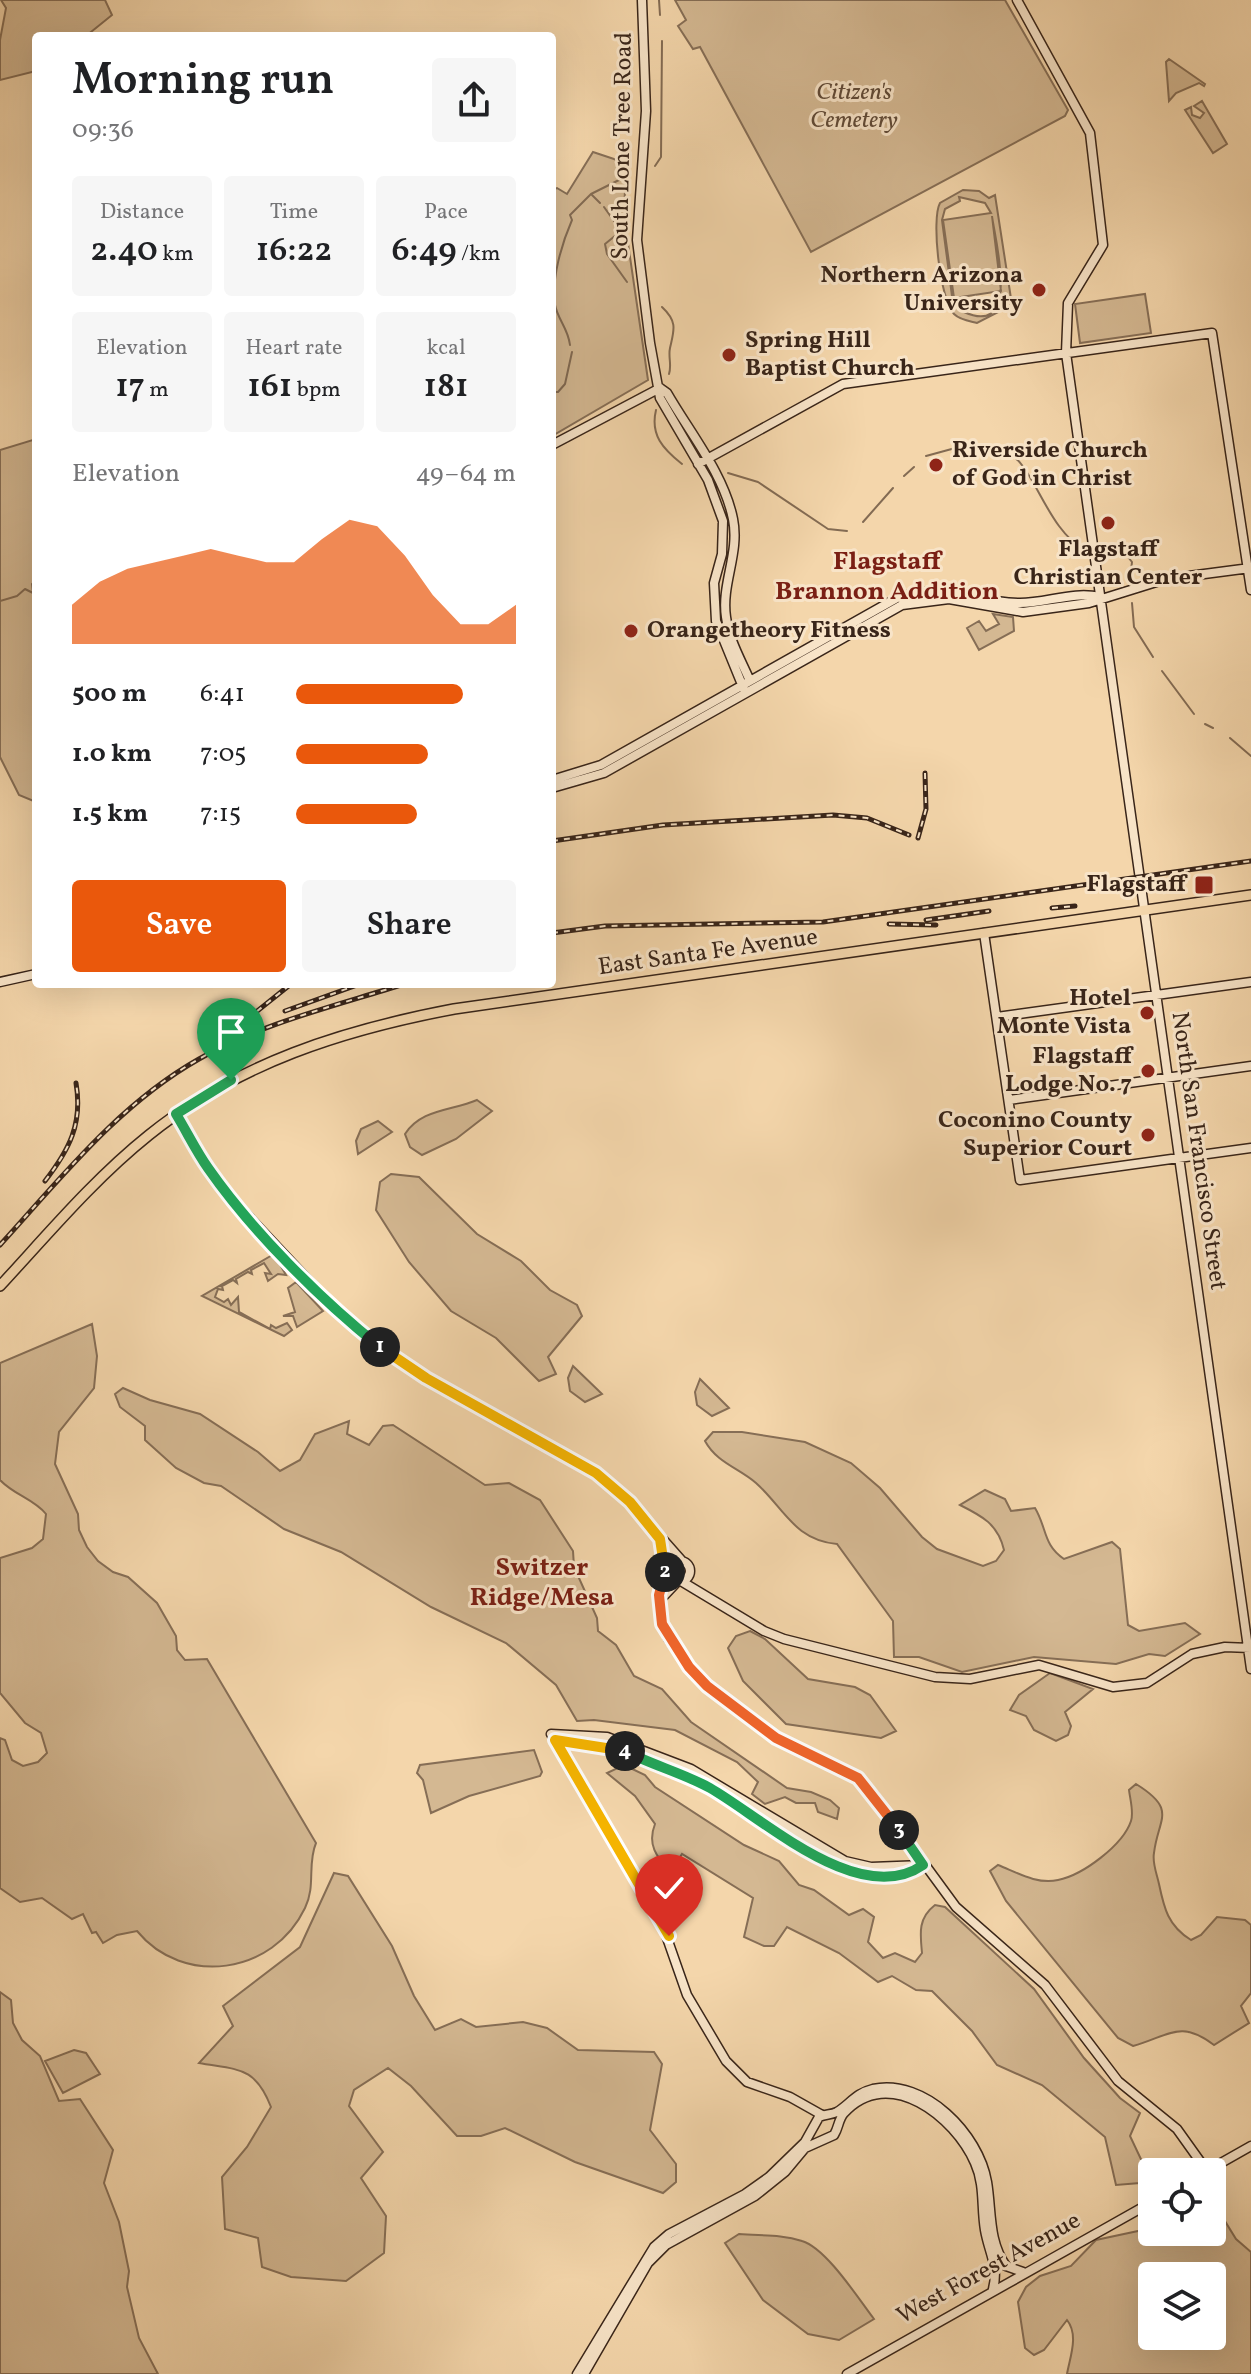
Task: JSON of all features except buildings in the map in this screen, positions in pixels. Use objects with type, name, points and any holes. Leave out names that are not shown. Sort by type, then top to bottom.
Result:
[{"type":"main road","name":"East Santa Fe Avenue","points":[[0,1286],[110,1169],[176,1114],[231,1080],[338,1035],[409,1018],[1251,895]]},
{"type":"street","name":"South Lone Tree Road","points":[[642,0],[646,111],[637,240],[650,343],[660,388],[667,393],[717,499],[725,536],[717,572],[716,621],[747,686]]},
{"type":"street","name":"North San Francisco Street","points":[[1017,0],[1090,133],[1103,225],[1099,254],[1068,303],[1066,353],[1251,1669]]},
{"type":"street","points":[[702,462],[843,384],[1212,333],[1250,566],[1251,590]]},
{"type":"street","points":[[556,443],[660,388]]},
{"type":"street","name":"South Lone Tree Road","points":[[702,462],[719,479],[734,522],[735,547],[726,595],[726,617],[747,686]]},
{"type":"street","points":[[556,779],[601,765],[881,615],[920,600],[949,599],[1023,612],[1089,603],[1178,576],[1250,566]]},
{"type":"street","points":[[717,572],[722,580],[721,605],[726,617]]},
{"type":"street","points":[[556,787],[604,773],[747,686]]},
{"type":"street","points":[[984,933],[1020,1180],[1251,1148]]},
{"type":"street","points":[[0,982],[32,975]]},
{"type":"street","points":[[997,1017],[1251,982]]},
{"type":"street","points":[[1009,1100],[1251,1066]]},
{"type":"street","points":[[176,1114],[207,1168],[337,1311],[385,1351],[426,1378],[596,1473],[630,1502],[662,1542],[682,1561],[700,1590]]},
{"type":"street","points":[[662,1542],[669,1571],[661,1599],[664,1631],[707,1686],[776,1738],[858,1778],[874,1795],[956,1907],[1045,1985],[1118,2081],[1177,2129],[1197,2158]]},
{"type":"street","points":[[662,1542],[669,1571],[680,1581],[700,1590],[764,1631],[784,1639],[935,1677],[970,1679],[1039,1665],[1113,1687],[1130,1687],[1153,1680],[1192,1654],[1225,1647],[1249,1648]]},
{"type":"street","points":[[669,1571],[682,1561]]},
{"type":"street","points":[[661,1599],[690,1573]]},
{"type":"street","points":[[838,2125],[800,2102],[747,2082],[726,2061],[687,1995],[664,1925],[553,1737],[615,1748],[699,1783],[853,1873],[889,1877],[907,1874],[923,1865]]},
{"type":"street","points":[[577,2374],[654,2247],[669,2234],[756,2187],[794,2153],[825,2115],[854,2096],[876,2088],[904,2089],[933,2102],[975,2149],[987,2180],[994,2244],[1006,2266],[1023,2272]]},
{"type":"street","points":[[584,2374],[656,2254],[677,2236],[755,2196],[785,2172],[805,2148],[834,2135],[854,2104],[884,2093],[914,2098],[941,2119],[968,2148],[981,2177],[984,2227],[997,2266],[993,2289]]},
{"type":"street","points":[[800,2102],[824,2138]]},
{"type":"street","points":[[1226,2160],[1251,2146]]},
{"type":"street","name":"West Forest Avenue","points":[[847,2374],[1138,2210]]},
{"type":"green space","points":[[1,0],[105,0],[112,15],[91,32],[32,32],[32,72],[0,80],[0,40],[6,8]]},
{"type":"green space","name":"Citizen's Cemetery","points":[[675,0],[1005,0],[1068,110],[1065,116],[811,252],[700,47],[693,49],[678,26],[686,20]]},
{"type":"green space","points":[[1169,59],[1204,86],[1199,83],[1176,93],[1169,101],[1166,62]]},
{"type":"green space","points":[[1202,101],[1227,144],[1213,153],[1185,110],[1191,107],[1192,115],[1200,118],[1204,113],[1194,106]]},
{"type":"green space","points":[[593,152],[626,163],[624,216],[648,380],[556,434],[556,188],[567,194]]},
{"type":"green space","points":[[963,190],[979,191],[989,198],[995,195],[1012,305],[977,323],[962,319],[949,306],[941,277],[937,241],[940,203]],"holes":[[[959,197],[985,203],[991,213],[943,220],[954,298],[1000,291],[993,311],[982,316],[964,312],[952,296],[942,220],[945,209],[960,201]],[[992,216],[1000,264],[1000,287]]]},
{"type":"green space","points":[[1145,294],[1151,333],[1080,343],[1075,304]]},
{"type":"green space","points":[[32,440],[32,800],[19,795],[0,757],[0,450]]},
{"type":"green space","points":[[993,614],[1013,617],[1014,631],[979,650],[967,628],[979,621],[986,631],[999,624]]},
{"type":"green space","points":[[477,1100],[492,1111],[456,1139],[422,1155],[410,1147],[405,1134],[419,1120]]},
{"type":"green space","points":[[378,1121],[392,1132],[358,1154],[356,1141],[361,1129]]},
{"type":"green space","points":[[391,1174],[419,1177],[477,1234],[521,1261],[550,1290],[577,1305],[582,1316],[548,1357],[556,1374],[539,1381],[496,1338],[451,1311],[409,1262],[376,1210],[380,1182]]},
{"type":"green space","points":[[274,1254],[286,1275],[278,1274],[268,1281],[265,1273],[271,1274],[264,1263],[251,1270],[252,1274],[248,1272],[236,1279],[237,1283],[233,1280],[222,1286],[223,1290],[218,1289],[215,1297],[224,1302],[228,1299],[231,1305],[238,1297],[239,1312],[270,1329],[271,1325],[276,1328],[287,1323],[292,1330],[284,1336],[202,1296]]},
{"type":"green space","points":[[296,1282],[323,1311],[297,1327],[293,1316],[283,1316],[295,1312],[288,1288]]},
{"type":"green space","points":[[92,1324],[97,1356],[94,1388],[59,1432],[55,1464],[78,1514],[79,1530],[98,1561],[113,1572],[128,1577],[157,1603],[176,1636],[177,1650],[185,1660],[207,1659],[316,1843],[308,1900],[290,1931],[272,1948],[226,1966],[202,1966],[178,1960],[156,1949],[137,1931],[117,1935],[103,1943],[96,1932],[92,1933],[83,1914],[72,1919],[42,1898],[20,1902],[0,1888],[0,1738],[5,1740],[12,1760],[23,1766],[38,1762],[47,1753],[41,1733],[25,1723],[0,1693],[0,1558],[32,1548],[43,1539],[46,1514],[0,1480],[0,1363]]},
{"type":"green space","points":[[573,1366],[602,1394],[585,1402],[570,1391],[568,1378]]},
{"type":"green space","points":[[700,1379],[729,1408],[712,1416],[697,1405],[695,1392]]},
{"type":"green space","points":[[123,1388],[150,1400],[200,1414],[258,1452],[280,1471],[300,1460],[315,1434],[349,1421],[347,1434],[369,1445],[383,1426],[393,1425],[485,1485],[509,1483],[540,1500],[573,1551],[574,1567],[597,1618],[598,1631],[616,1645],[634,1676],[662,1689],[691,1722],[787,1788],[811,1792],[830,1800],[839,1808],[837,1819],[818,1812],[815,1803],[796,1803],[785,1797],[765,1804],[752,1794],[758,1782],[737,1762],[675,1730],[594,1720],[577,1721],[556,1685],[506,1643],[431,1607],[341,1552],[284,1529],[221,1486],[204,1483],[176,1468],[145,1440],[145,1426],[120,1407],[115,1394]]},
{"type":"green space","points":[[713,1432],[742,1432],[805,1442],[851,1463],[880,1488],[922,1537],[937,1549],[983,1566],[996,1561],[1004,1550],[1001,1541],[988,1522],[960,1505],[985,1490],[1005,1499],[1011,1511],[1035,1508],[1052,1548],[1064,1559],[1112,1542],[1120,1549],[1128,1625],[1139,1631],[1185,1623],[1200,1634],[1165,1656],[1149,1654],[1116,1664],[1034,1657],[962,1672],[919,1657],[894,1657],[893,1621],[837,1544],[822,1541],[800,1530],[756,1483],[716,1455],[705,1441]]},
{"type":"green space","points":[[750,1631],[765,1639],[808,1679],[855,1687],[870,1695],[896,1731],[881,1738],[786,1724],[743,1681],[728,1648],[736,1636]]},
{"type":"green space","points":[[1050,1673],[1093,1689],[1065,1712],[1071,1726],[1068,1735],[1056,1741],[1034,1730],[1026,1716],[1010,1710],[1019,1695]]},
{"type":"green space","points":[[534,1750],[542,1772],[540,1776],[469,1796],[431,1813],[423,1780],[417,1773],[420,1765]]},
{"type":"green space","points":[[624,1765],[645,1775],[655,1787],[744,1845],[779,1861],[799,1885],[814,1890],[849,1915],[863,1909],[874,1917],[868,1942],[883,1958],[895,1953],[915,1962],[922,1953],[921,1932],[926,1915],[935,1905],[945,1907],[1034,1989],[1084,2058],[1120,2098],[1140,2113],[1130,2136],[1140,2158],[1138,2158],[1138,2183],[1116,2185],[1105,2137],[1042,2085],[997,2065],[972,2031],[932,1991],[916,1990],[892,1976],[878,1982],[839,1953],[787,1927],[774,1946],[764,1946],[744,1937],[753,1898],[682,1854],[671,1872],[654,1850],[652,1838],[655,1824],[635,1796],[607,1773]]},
{"type":"green space","points":[[1136,1784],[1149,1793],[1161,1808],[1154,1861],[1165,1909],[1177,1929],[1191,1940],[1201,1935],[1217,1917],[1245,1920],[1251,1925],[1251,1993],[1241,2006],[1249,2023],[1214,2045],[1183,2031],[1133,2046],[1118,2038],[1006,1901],[990,1871],[998,1865],[1042,1881],[1058,1880],[1079,1872],[1111,1849],[1127,1830],[1132,1814],[1129,1790]]},
{"type":"green space","points":[[334,1873],[348,1876],[392,1946],[414,1996],[435,2030],[461,2019],[476,2027],[523,2022],[547,2028],[578,2050],[654,2052],[662,2064],[650,2130],[676,2164],[676,2182],[663,2193],[575,2162],[505,2128],[481,2136],[457,2136],[411,2086],[388,2068],[354,2090],[349,2106],[383,2152],[361,2178],[386,2216],[384,2253],[346,2281],[291,2277],[262,2267],[258,2238],[225,2229],[222,2177],[247,2147],[271,2107],[258,2084],[244,2072],[199,2063],[233,2026],[223,2006],[300,1947]]},
{"type":"green space","points":[[0,1992],[11,2000],[13,2023],[22,2040],[40,2056],[59,2101],[80,2099],[113,2150],[104,2183],[119,2222],[129,2271],[127,2287],[139,2338],[158,2374],[0,2374]]},
{"type":"green space","points":[[74,2050],[86,2053],[100,2074],[63,2093],[45,2061]]},
{"type":"green space","points":[[1226,2223],[1236,2239],[1251,2252],[1251,2374],[1067,2374],[1073,2339],[1067,2320],[1044,2350],[1034,2355],[1025,2348],[1018,2302],[1026,2287],[1040,2276],[1071,2266],[1096,2240],[1138,2231],[1138,2246],[1226,2246]]},
{"type":"green space","points":[[739,2234],[786,2237],[811,2246],[841,2275],[874,2319],[839,2340],[808,2334],[763,2300],[725,2243]]},
{"type":"waterway","points":[[659,0],[660,15]]},
{"type":"waterway","points":[[655,166],[661,157],[662,41]]},
{"type":"waterway","points":[[556,276],[572,220],[570,215],[591,194],[629,175]]},
{"type":"waterway","points":[[592,195],[600,203]]},
{"type":"waterway","points":[[604,207],[621,231],[605,244],[607,254],[627,282]]},
{"type":"waterway","points":[[662,307],[674,326],[669,374]]},
{"type":"waterway","points":[[556,310],[570,345]]},
{"type":"waterway","points":[[556,392],[565,384],[572,352]]},
{"type":"waterway","points":[[656,410],[655,427],[660,441],[682,464]]},
{"type":"waterway","points":[[926,456],[959,447],[992,447]]},
{"type":"waterway","points":[[1004,451],[1024,467],[1060,527],[1086,551]]},
{"type":"waterway","points":[[904,476],[914,467]]},
{"type":"waterway","points":[[728,473],[758,482],[828,529],[847,531]]},
{"type":"waterway","points":[[863,522],[893,488]]},
{"type":"waterway","points":[[1103,554],[1128,557],[1132,562],[1130,579]]},
{"type":"waterway","points":[[0,601],[17,596],[25,589],[32,592]]},
{"type":"waterway","points":[[1132,603],[1134,627],[1153,657]]},
{"type":"waterway","points":[[1162,671],[1194,714]]},
{"type":"waterway","points":[[1205,724],[1213,728]]},
{"type":"waterway","points":[[1230,738],[1251,756]]},
{"type":"railway","points":[[918,838],[926,809],[925,773]]},
{"type":"railway","points":[[556,840],[663,825],[833,815],[867,818],[909,835]]},
{"type":"railway","points":[[556,932],[605,926],[823,922],[1251,861]]},
{"type":"railway","points":[[1052,908],[1075,906]]},
{"type":"railway","points":[[926,920],[989,911]]},
{"type":"railway","points":[[889,924],[936,925]]},
{"type":"railway","points":[[217,1038],[241,1024],[286,988]]},
{"type":"railway","points":[[285,1011],[349,988]]},
{"type":"railway","points":[[0,1245],[92,1144],[170,1077],[248,1035],[391,988]]},
{"type":"railway","points":[[45,1181],[67,1147],[76,1124],[76,1083]]},
{"type":"place","name":"Northern Arizona University","points":[[1039,290]]},
{"type":"place","name":"Spring Hill Baptist Church","points":[[729,355]]},
{"type":"place","name":"Riverside Church of God in Christ","points":[[936,465]]},
{"type":"place","name":"Flagstaff Christian Center","points":[[1108,523]]},
{"type":"place","name":"Orangetheory Fitness","points":[[631,631]]},
{"type":"place","name":"Flagstaff","points":[[1204,885]]},
{"type":"place","name":"Hotel Monte Vista","points":[[1147,1013]]},
{"type":"place","name":"Flagstaff Lodge No. 7","points":[[1148,1071]]},
{"type":"place","name":"Coconino County Superior Court","points":[[1148,1135]]},
{"type":"district","name":"Flagstaff Brannon Addition","points":[[887,577]]},
{"type":"district","name":"Switzer Ridge/Mesa","points":[[542,1583]]},
{"type":"route","points":[[231,1080],[176,1114],[207,1168],[236,1203],[337,1311],[385,1351],[426,1378],[596,1473],[630,1502],[660,1539],[666,1577],[659,1595],[662,1624],[689,1667],[743,1716],[776,1738],[841,1767],[858,1778],[874,1795],[923,1865],[907,1874],[889,1877],[853,1873],[828,1862],[708,1787],[615,1748],[555,1740],[669,1936]]}]
